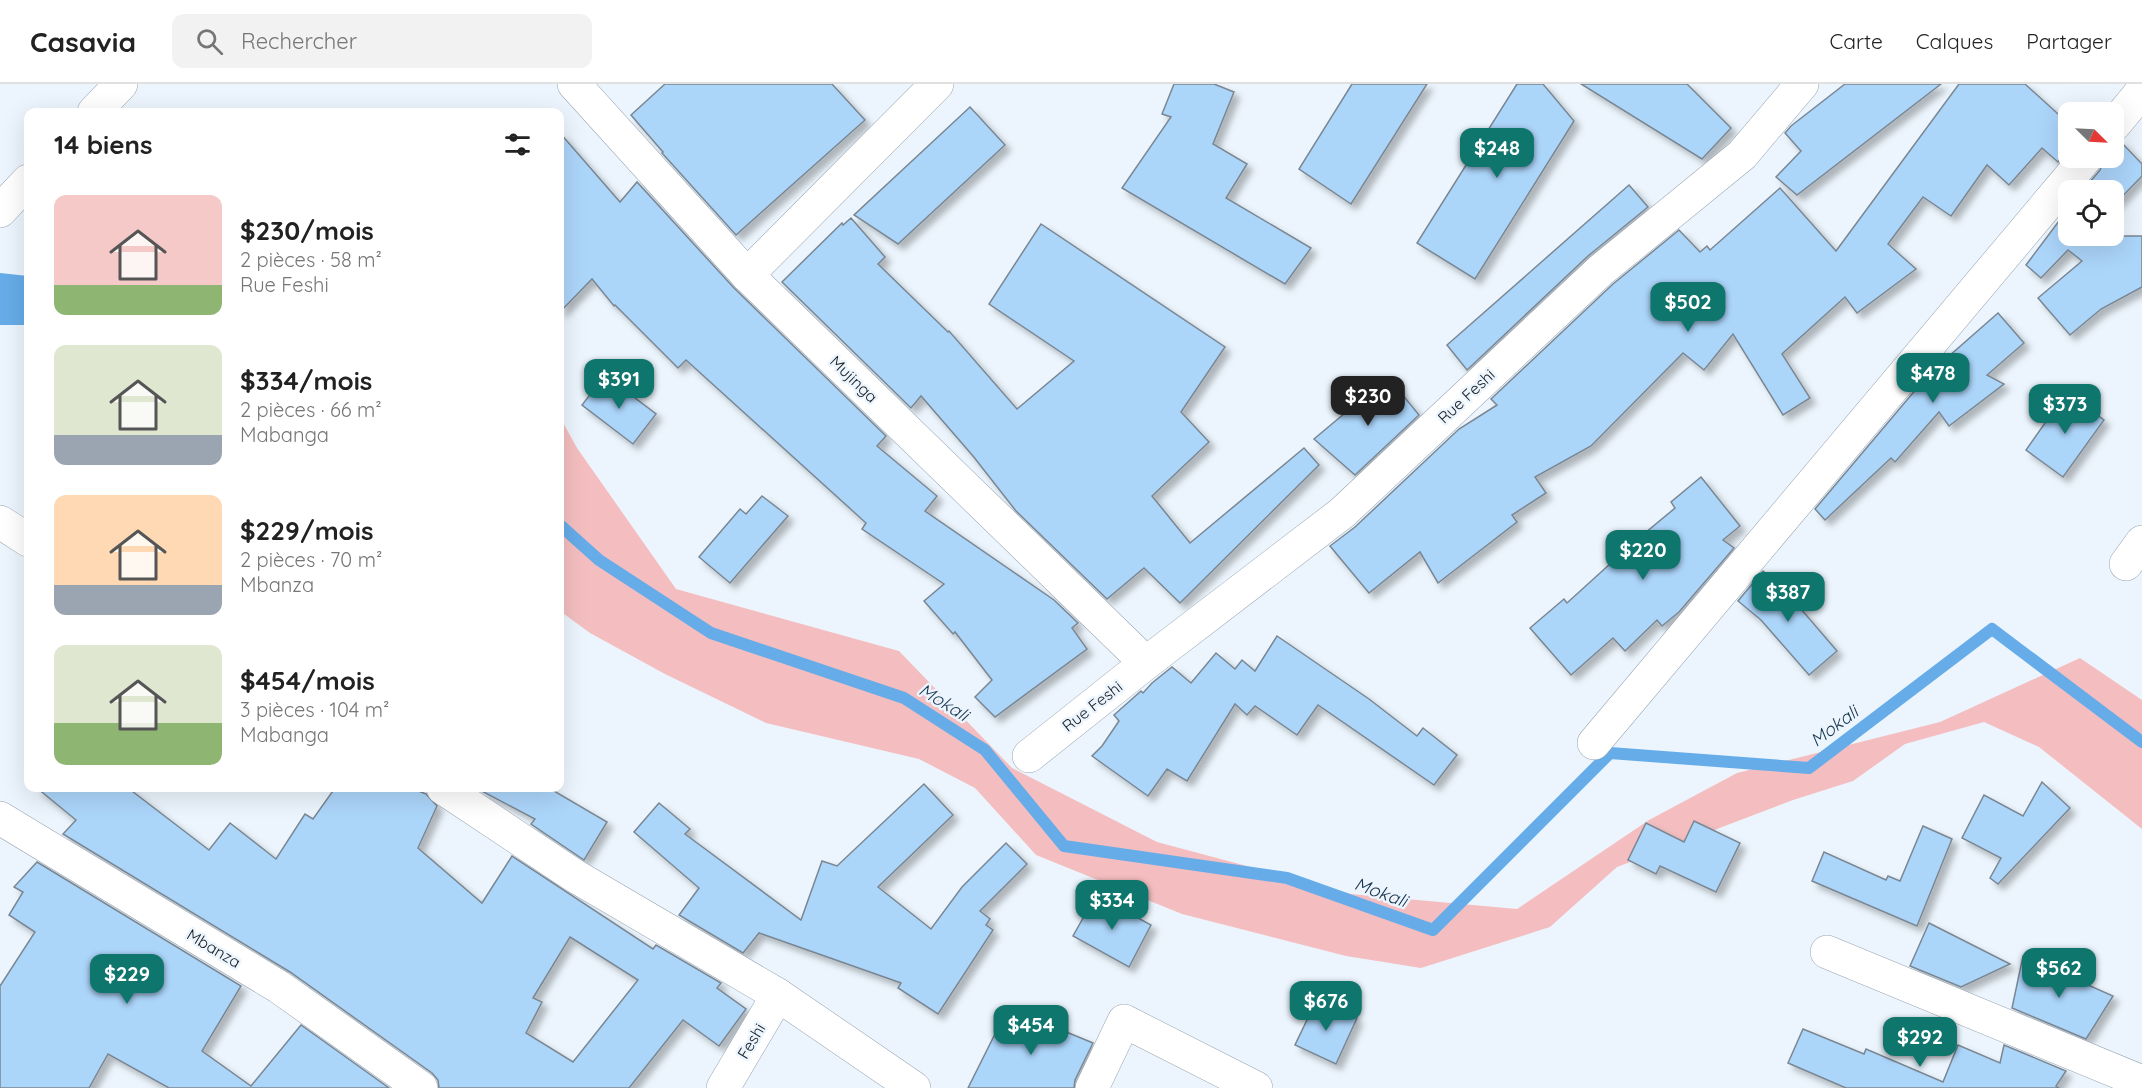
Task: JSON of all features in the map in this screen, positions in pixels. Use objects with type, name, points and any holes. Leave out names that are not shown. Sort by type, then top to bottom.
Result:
[{"type":"street","points":[[98,108],[121,84]]},
{"type":"street","name":"Mujinga","points":[[574,84],[747,275],[1146,663]]},
{"type":"street","points":[[747,275],[937,84]]},
{"type":"street","name":"Rue Feshi","points":[[1029,756],[1342,513],[1601,270],[1742,155],[1802,84]]},
{"type":"street","points":[[2124,113],[2142,91]]},
{"type":"street","points":[[1593,742],[2078,168]]},
{"type":"street","points":[[0,211],[24,185]]},
{"type":"street","points":[[0,522],[24,537]]},
{"type":"street","points":[[449,792],[575,876],[778,995],[914,1088]]},
{"type":"street","name":"Mbanza","points":[[0,818],[279,987],[421,1088]]},
{"type":"street","points":[[1827,952],[2142,1082]]},
{"type":"street","name":"Feshi","points":[[723,1088],[778,995]]},
{"type":"street","points":[[1092,1088],[1124,1021],[1256,1088]]},
{"type":"shaded area","points":[[564,424],[577,448],[676,589],[899,651],[1012,768],[1157,842],[1351,894],[1517,909],[1649,820],[1737,773],[1940,722],[2080,658],[2142,700],[2142,829],[2039,747],[1984,722],[1905,744],[1853,781],[1793,800],[1617,867],[1550,927],[1421,968],[1346,956],[1182,914],[1036,855],[975,788],[919,759],[766,723],[665,674],[590,633],[564,614]]},
{"type":"water","points":[[0,273],[24,276],[24,325],[0,325]]},
{"type":"building","points":[[665,84],[832,84],[865,120],[736,235],[631,115]]},
{"type":"building","points":[[1174,84],[1214,84],[1234,92],[1213,144],[1247,164],[1226,198],[1311,248],[1285,284],[1122,188],[1171,117],[1162,114]]},
{"type":"building","points":[[1352,84],[1427,84],[1351,204],[1299,169]]},
{"type":"building","points":[[1517,84],[1543,84],[1574,121],[1475,279],[1417,243]]},
{"type":"building","points":[[1581,84],[1687,84],[1731,128],[1702,159]]},
{"type":"building","points":[[1845,84],[1941,84],[1797,195],[1776,177],[1801,151],[1785,133]]},
{"type":"building","points":[[1959,84],[2025,84],[2058,114],[2058,162],[2042,148],[2009,185],[1987,165],[1951,216],[1923,197],[1888,244],[1916,269],[1857,313],[1845,297],[1782,354],[1810,398],[1783,415],[1733,334],[1704,370],[1683,353],[1591,446],[1535,477],[1546,493],[1512,515],[1517,522],[1438,583],[1420,552],[1369,593],[1330,546],[1355,527],[1459,429],[1497,405],[1491,399],[1613,284],[1679,230],[1700,252],[1707,246],[1710,250],[1780,188],[1836,251]]},
{"type":"building","points":[[970,107],[1005,145],[898,244],[854,215]]},
{"type":"building","points":[[564,138],[620,202],[637,182],[734,288],[886,436],[877,446],[937,496],[925,511],[1054,600],[1078,623],[1072,628],[1087,649],[995,717],[975,697],[992,680],[955,632],[953,634],[924,601],[944,584],[862,529],[866,523],[686,360],[678,368],[614,306],[592,279],[564,308]]},
{"type":"building","points":[[2124,145],[2142,164],[2142,176],[2124,195],[2124,180],[2092,180],[2101,168],[2124,168]]},
{"type":"building","points":[[1629,185],[1648,207],[1588,256],[1467,370],[1447,345]]},
{"type":"building","points":[[851,218],[885,257],[878,264],[949,331],[1017,409],[1074,361],[989,304],[1041,224],[1225,347],[1181,412],[1209,442],[1152,496],[1190,543],[1304,448],[1319,465],[1180,603],[1144,568],[1107,599],[1016,511],[973,456],[921,396],[911,408],[782,282],[842,223],[843,225]]},
{"type":"building","points":[[2058,222],[2058,246],[2124,246],[2124,236],[2142,236],[2142,287],[2101,309],[2070,335],[2038,298],[2082,261],[2068,250],[2041,278],[2026,265]]},
{"type":"building","points":[[1998,313],[2024,343],[1987,375],[2004,384],[1949,426],[1939,412],[1895,462],[1891,458],[1825,520],[1815,509],[1939,362],[1941,363]]},
{"type":"building","points":[[605,375],[656,414],[633,444],[582,405]]},
{"type":"building","points":[[1388,377],[1419,415],[1355,475],[1314,439]]},
{"type":"building","points":[[2066,393],[2104,420],[2063,477],[2026,450]]},
{"type":"building","points":[[1701,477],[1740,526],[1723,540],[1734,548],[1679,612],[1662,626],[1657,620],[1625,651],[1613,638],[1571,675],[1530,628],[1564,599],[1567,603],[1610,562],[1675,508],[1671,502]]},
{"type":"building","points":[[762,496],[788,516],[730,583],[699,557],[740,509],[746,514]]},
{"type":"building","points":[[1763,571],[1777,581],[1837,651],[1809,675],[1761,620],[1738,601]]},
{"type":"building","points":[[1277,636],[1369,699],[1417,736],[1423,728],[1457,755],[1434,785],[1318,705],[1297,735],[1255,706],[1247,715],[1235,704],[1187,781],[1167,769],[1148,796],[1092,756],[1102,746],[1119,721],[1114,715],[1172,667],[1191,683],[1216,653],[1235,669],[1242,660],[1255,671]]},
{"type":"building","points":[[2042,782],[2070,808],[1998,884],[1990,878],[2001,858],[1962,838],[1984,795],[2023,816]]},
{"type":"building","points":[[924,784],[953,815],[878,887],[931,929],[962,887],[1006,843],[1027,864],[980,911],[990,919],[986,925],[993,930],[938,1014],[898,988],[901,983],[759,933],[743,953],[679,915],[699,888],[634,832],[659,803],[690,829],[685,834],[801,920],[822,861],[837,866]]},
{"type":"building","points":[[42,792],[133,792],[209,850],[230,823],[276,859],[305,814],[313,819],[332,792],[421,792],[437,806],[418,848],[482,903],[512,856],[653,949],[656,945],[721,983],[717,988],[746,1009],[719,1046],[683,1020],[629,1088],[439,1088],[438,1080],[432,1073],[290,972],[63,834],[76,820]],"holes":[[[570,937],[638,980],[573,1062],[526,1033],[542,1002],[533,998]]]},
{"type":"building","points":[[484,792],[556,792],[607,822],[584,860],[531,824],[535,819]]},
{"type":"building","points":[[1694,821],[1740,843],[1716,892],[1660,866],[1656,874],[1628,860],[1646,823],[1684,842]]},
{"type":"building","points":[[1923,826],[1952,839],[1917,926],[1812,881],[1824,852],[1886,880],[1888,876],[1900,881]]},
{"type":"building","points":[[37,862],[241,986],[202,1051],[251,1086],[301,1025],[389,1088],[169,1088],[108,1054],[89,1088],[0,1088],[0,986],[35,932],[9,915],[23,892],[14,887]]},
{"type":"building","points":[[1096,895],[1151,925],[1129,967],[1073,936]]},
{"type":"building","points":[[1929,923],[2010,964],[1961,987],[1910,966]]},
{"type":"building","points":[[2023,956],[2113,996],[2086,1039],[2012,1008]]},
{"type":"building","points":[[1317,999],[1357,1018],[1336,1064],[1295,1045]]},
{"type":"building","points":[[1008,1008],[1093,1043],[1075,1080],[1074,1088],[968,1088]]},
{"type":"building","points":[[1803,1029],[1864,1054],[1866,1049],[1943,1082],[1958,1045],[2000,1063],[2004,1045],[2066,1071],[2056,1086],[2059,1088],[1846,1088],[1788,1063]]},
{"type":"waterway","name":"Mokali","points":[[564,529],[599,560],[711,633],[904,698],[985,750],[1064,846],[1287,878],[1433,930],[1610,753],[1809,768],[1992,629],[2142,742]]}]
